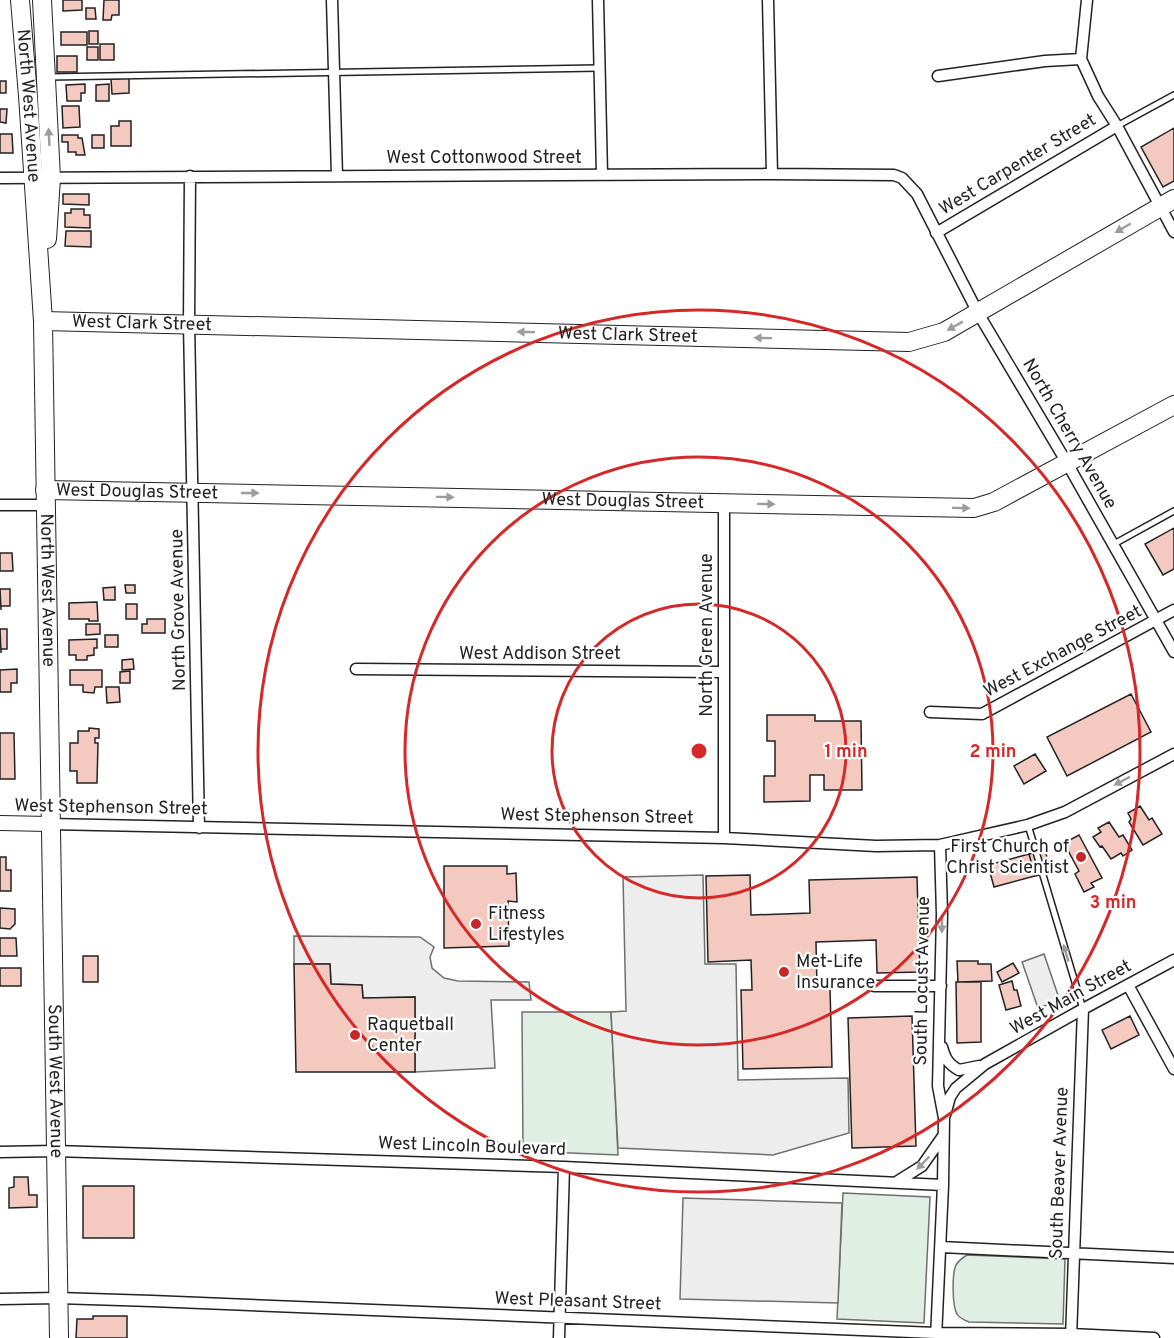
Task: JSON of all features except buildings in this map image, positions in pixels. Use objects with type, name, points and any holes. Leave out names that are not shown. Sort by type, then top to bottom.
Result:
[{"type":"main road","name":"North West Avenue","points":[[20,0],[42,178]]},
{"type":"main road","name":"North West Avenue","points":[[42,0],[46,77],[42,178],[49,824]]},
{"type":"main road","name":"West Clark Street","points":[[43,321],[909,342],[944,332],[1167,202]]},
{"type":"main road","name":"West Douglas Street","points":[[45,497],[194,493],[974,508],[994,502],[1174,405]]},
{"type":"main road","name":"South West Avenue","points":[[49,824],[59,1338]]},
{"type":"street","points":[[332,0],[337,176]]},
{"type":"street","points":[[598,0],[602,174]]},
{"type":"street","points":[[768,0],[772,174]]},
{"type":"street","points":[[1087,0],[1081,59],[1098,96],[1167,202],[1174,232]]},
{"type":"street","points":[[938,76],[1045,61],[1081,59]]},
{"type":"street","name":"West Carpenter Street","points":[[936,233],[1117,126]]},
{"type":"street","name":"West Cottonwood Street","points":[[0,178],[602,174],[894,175],[902,178],[917,194],[936,233]]},
{"type":"street","name":"North Grove Avenue","points":[[190,176],[189,324],[199,828]]},
{"type":"street","name":"North Cherry Avenue","points":[[936,233],[978,313],[1114,544],[1174,652]]},
{"type":"street","name":"West Douglas Street","points":[[0,505],[45,497]]},
{"type":"street","name":"North Green Avenue","points":[[724,504],[724,838]]},
{"type":"street","name":"West Exchange Street","points":[[930,712],[982,714],[1174,610]]},
{"type":"street","name":"West Addison Street","points":[[356,669],[723,672]]},
{"type":"street","name":"West Stephenson Street","points":[[0,824],[724,838],[876,846],[940,844],[1028,825],[1065,812],[1174,754]]},
{"type":"street","name":"South Locust Avenue","points":[[940,844],[942,914],[938,1086],[944,1118]]},
{"type":"street","name":"West Main Street","points":[[985,1064],[1174,960]]},
{"type":"street","points":[[1128,985],[1174,1068]]},
{"type":"street","points":[[874,986],[940,986]]},
{"type":"street","name":"South Beaver Avenue","points":[[1071,1336],[1083,1009]]},
{"type":"street","points":[[939,1038],[945,1058],[959,1070],[985,1064]]},
{"type":"street","name":"South Locust Avenue","points":[[936,1335],[944,1118],[950,1097],[956,1088],[985,1064]]},
{"type":"street","points":[[896,1182],[922,1166],[943,1136]]},
{"type":"street","name":"West Lincoln Boulevard","points":[[0,1152],[55,1151],[564,1167],[943,1185]]},
{"type":"street","points":[[559,1338],[564,1167]]},
{"type":"street","points":[[940,1247],[1174,1258]]},
{"type":"street","name":"West Pleasant Street","points":[[0,1299],[58,1299],[560,1318],[936,1335],[1154,1338]]},
{"type":"lane","points":[[46,77],[599,68]]},
{"type":"lane","points":[[1117,126],[1174,95]]},
{"type":"lane","points":[[1114,544],[1174,511]]},
{"type":"lane","points":[[1028,825],[1083,1009]]},
{"type":"green space","points":[[522,1012],[611,1012],[618,1155],[523,1151]]},
{"type":"green space","points":[[843,1193],[930,1197],[924,1323],[837,1319]]},
{"type":"green space","points":[[967,1255],[1065,1259],[1063,1324],[969,1322],[960,1318],[954,1304],[954,1275],[957,1263]]},
{"type":"shaded area","points":[[703,875],[705,964],[736,964],[738,1080],[848,1078],[849,1133],[773,1155],[618,1148],[611,1012],[626,1011],[623,877]]},
{"type":"shaded area","points":[[294,936],[420,937],[434,947],[430,957],[432,968],[444,978],[458,981],[529,982],[531,1000],[491,1000],[495,1068],[415,1072],[415,997],[363,998],[362,985],[331,984],[330,964],[294,964]]},
{"type":"shaded area","points":[[1044,954],[1060,1001],[1038,1008],[1022,962]]},
{"type":"shaded area","points":[[683,1198],[842,1203],[838,1303],[680,1299]]},
{"type":"place","name":"First Church of Christ Scientist","points":[[1081,857]]},
{"type":"place","name":"Fitness Lifestyles","points":[[476,924]]},
{"type":"place","name":"Met-Life Insurance","points":[[784,972]]},
{"type":"place","name":"Raquetball Center","points":[[355,1035]]}]
